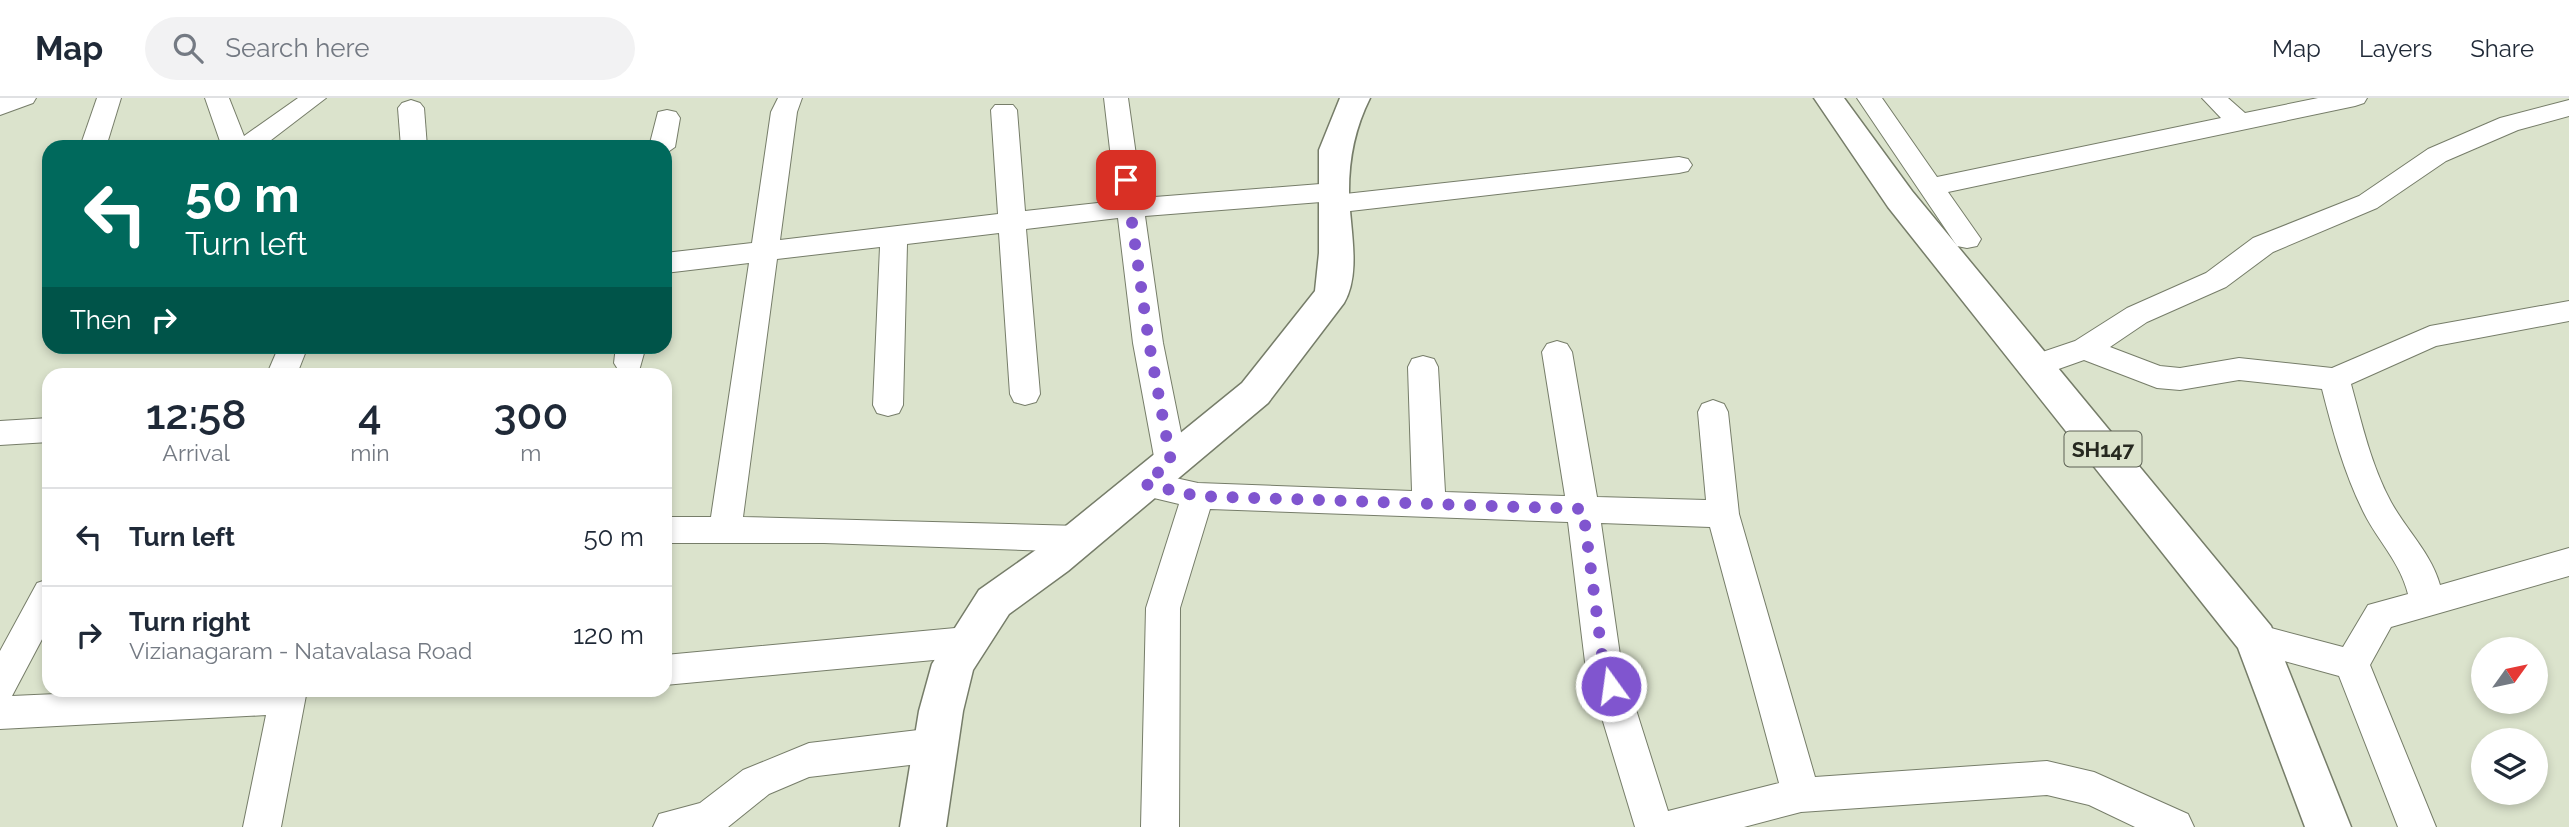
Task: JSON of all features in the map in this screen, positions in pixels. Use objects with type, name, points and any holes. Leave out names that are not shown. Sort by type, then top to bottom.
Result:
[{"type":"main road","points":[[923,827],[935,745],[953,664],[994,602],[1079,539],[1255,393],[1332,294],[1336,253],[1333,198],[1335,150],[1346,115],[1355,98]]},
{"type":"main road","name":"SH147","points":[[1829,98],[1900,199],[2256,639],[2328,827]]},
{"type":"street","points":[[0,107],[24,98]]},
{"type":"street","points":[[95,140],[109,98]]},
{"type":"street","points":[[217,98],[232,140]]},
{"type":"street","points":[[255,140],[314,98]]},
{"type":"street","points":[[725,530],[741,401],[767,249],[784,112],[790,98]]},
{"type":"street","points":[[1116,98],[1149,343],[1158,473],[1198,496],[1723,514]]},
{"type":"street","points":[[1868,98],[1967,239]]},
{"type":"street","points":[[2214,98],[2239,122]]},
{"type":"street","points":[[1931,187],[2355,98]]},
{"type":"street","points":[[411,108],[413,140]]},
{"type":"street","points":[[2036,366],[2085,349],[2137,315],[2216,280],[2263,245],[2368,202],[2437,155],[2509,124],[2569,108]]},
{"type":"street","points":[[1004,110],[1025,394]]},
{"type":"street","points":[[663,140],[667,118]]},
{"type":"street","points":[[672,262],[1130,208],[1333,198],[1679,165]]},
{"type":"street","points":[[888,405],[894,234]]},
{"type":"street","points":[[2085,349],[2158,377],[2180,379],[2239,369],[2334,379],[2430,337],[2569,311]]},
{"type":"street","points":[[1557,352],[1583,509],[1603,662],[1654,827]]},
{"type":"street","points":[[1423,368],[1429,503]]},
{"type":"street","points":[[2334,379],[2360,471],[2379,511],[2419,570],[2427,603]]},
{"type":"street","points":[[1713,412],[1723,514],[1801,795]]},
{"type":"street","points":[[0,433],[42,430]]},
{"type":"street","points":[[1160,827],[1163,608],[1198,496]]},
{"type":"street","points":[[672,530],[824,530],[1079,539]]},
{"type":"street","points":[[2352,664],[2380,615],[2569,562]]},
{"type":"street","points":[[0,685],[42,606]]},
{"type":"street","points":[[2256,639],[2352,664]]},
{"type":"street","points":[[672,669],[966,642]]},
{"type":"street","points":[[2352,664],[2417,827]]},
{"type":"street","points":[[0,713],[165,697]]},
{"type":"street","points":[[262,827],[287,697]]},
{"type":"street","points":[[672,827],[705,823],[743,788],[790,763],[820,756],[935,745]]},
{"type":"street","points":[[1673,827],[1801,795],[2047,778],[2094,789],[2175,827]]},
{"type":"route","points":[[1126,180],[1149,343],[1171,462],[1144,484],[1198,496],[1583,509],[1603,662],[1611,686]]}]
